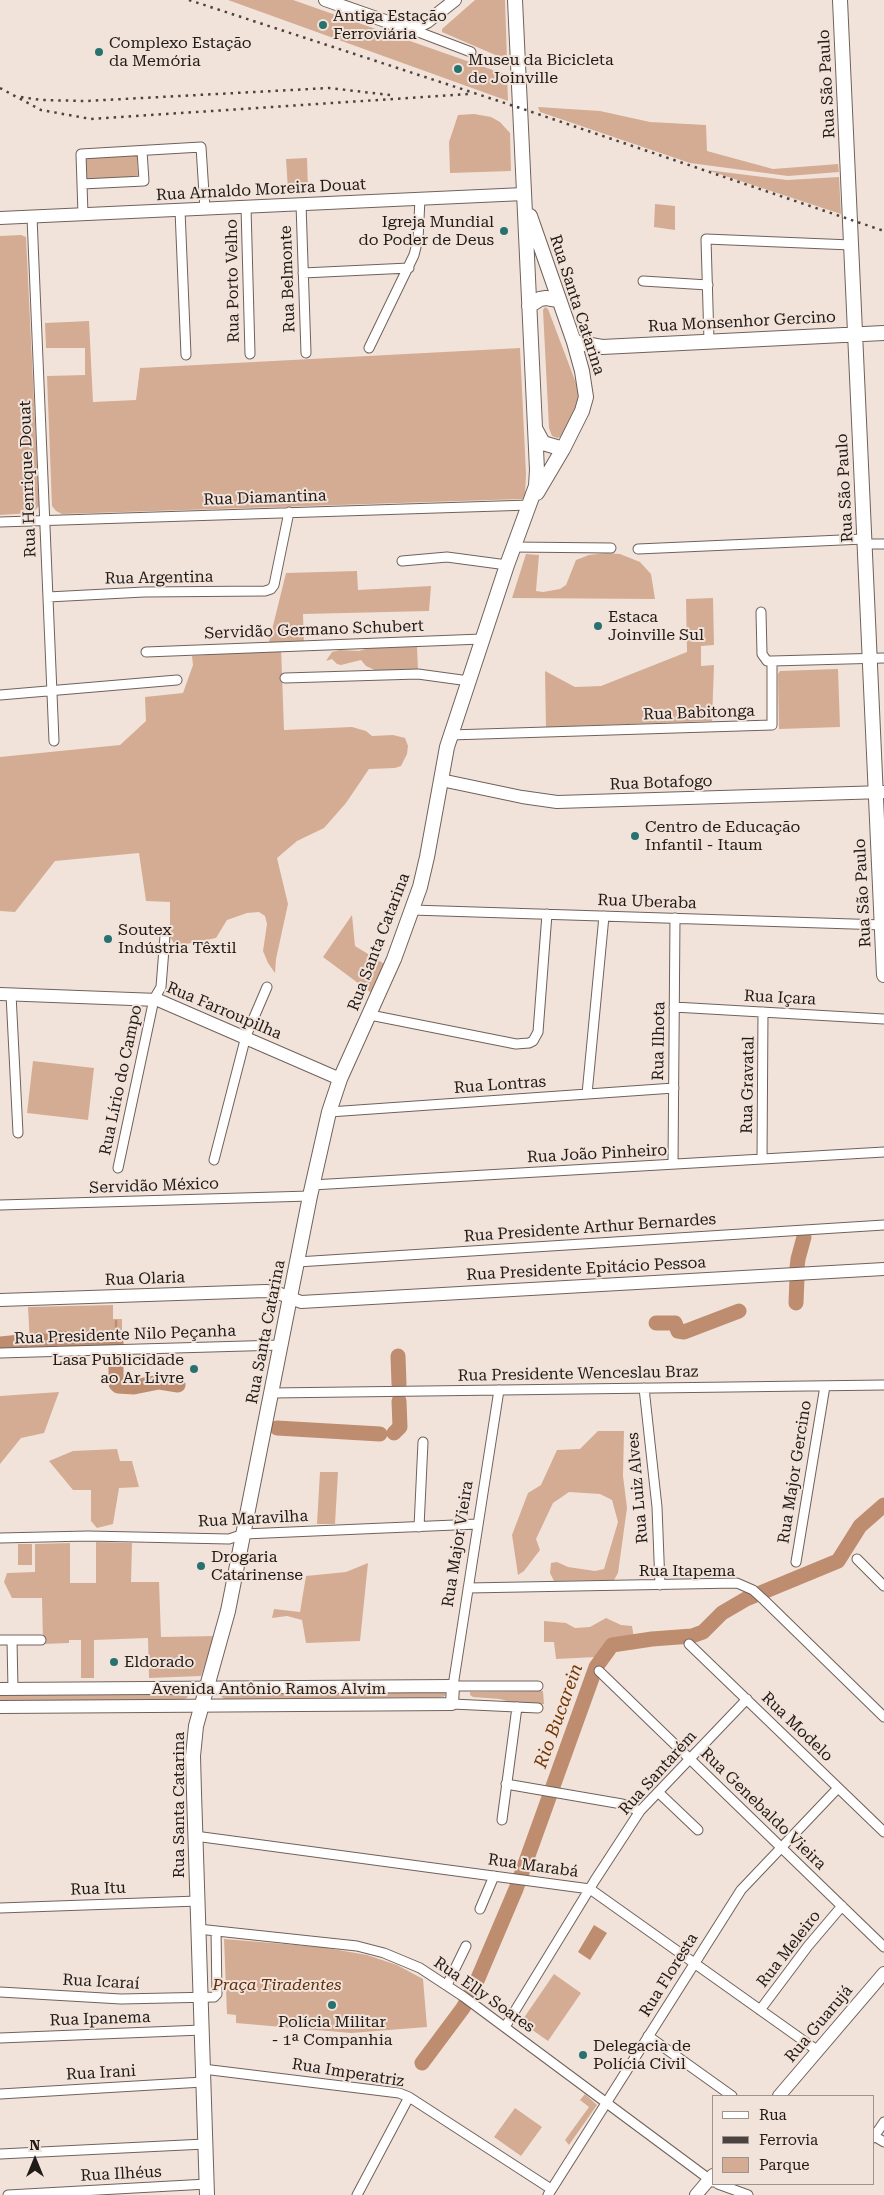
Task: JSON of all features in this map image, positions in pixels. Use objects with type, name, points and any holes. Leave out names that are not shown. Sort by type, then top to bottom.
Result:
[{"type":"main road","name":"Rua Santa Catarina","points":[[207,2190],[193,1756],[196,1726],[228,1611],[311,1191],[329,1112],[340,1079],[394,959],[412,910],[425,868],[450,735],[507,564],[530,505],[537,479],[515,0]]},
{"type":"main road","name":"Rua São Paulo","points":[[840,0],[870,658],[880,792],[884,975]]},
{"type":"main road","name":"Rua Santa Catarina","points":[[524,194],[558,300],[574,342],[582,371],[586,396],[585,403],[563,449],[530,505]]},
{"type":"main road","points":[[529,306],[546,298],[558,300]]},
{"type":"main road","name":"Rua Monsenhor Gercino","points":[[574,342],[602,347],[884,333]]},
{"type":"main road","points":[[582,371],[589,356],[602,347]]},
{"type":"main road","points":[[535,429],[542,443],[563,449]]},
{"type":"street","points":[[325,0],[471,52]]},
{"type":"street","points":[[401,26],[419,26],[455,0]]},
{"type":"street","points":[[83,214],[81,154],[201,148],[205,208]]},
{"type":"street","points":[[82,184],[144,180],[142,151]]},
{"type":"street","name":"Rua Arnaldo Moreira Douat","points":[[0,218],[524,194]]},
{"type":"street","points":[[368,348],[409,268],[418,239],[420,199]]},
{"type":"street","name":"Rua Belmonte","points":[[301,204],[306,353]]},
{"type":"street","name":"Rua Porto Velho","points":[[246,207],[250,354]]},
{"type":"street","points":[[180,210],[186,355]]},
{"type":"street","name":"Rua Henrique Douat","points":[[32,217],[54,741]]},
{"type":"street","points":[[709,341],[706,239],[851,245]]},
{"type":"street","points":[[303,273],[409,268]]},
{"type":"street","points":[[643,281],[708,285]]},
{"type":"street","name":"Rua Diamantina","points":[[0,522],[530,505]]},
{"type":"street","name":"Rua Argentina","points":[[48,597],[152,592],[255,592],[271,589],[276,579],[289,512]]},
{"type":"street","points":[[638,548],[865,542],[884,544]]},
{"type":"street","points":[[513,547],[611,548]]},
{"type":"street","points":[[402,561],[447,557],[507,564]]},
{"type":"street","points":[[761,612],[762,654],[767,661],[884,658]]},
{"type":"street","name":"Servidão Germano Schubert","points":[[146,652],[482,639]]},
{"type":"street","name":"Rua Babitonga","points":[[450,735],[772,725],[772,661]]},
{"type":"street","points":[[285,678],[418,674],[469,681]]},
{"type":"street","points":[[0,695],[178,680]]},
{"type":"street","name":"Rua Botafogo","points":[[441,780],[522,797],[557,802],[880,792]]},
{"type":"street","name":"Rua Uberaba","points":[[412,910],[883,925]]},
{"type":"street","points":[[370,1015],[516,1044],[533,1041],[538,1032],[547,914]]},
{"type":"street","points":[[587,1094],[604,916]]},
{"type":"street","name":"Rua Ilhota","points":[[673,1164],[675,918]]},
{"type":"street","name":"Rua Lírio do Campo","points":[[118,1168],[154,999],[161,986],[165,936]]},
{"type":"street","points":[[214,1160],[246,1036],[267,986]]},
{"type":"street","points":[[5,994],[18,1133]]},
{"type":"street","name":"Rua Farroupilha","points":[[5,994],[154,999],[164,1001],[340,1079]]},
{"type":"street","name":"Rua Içara","points":[[674,1007],[884,1019]]},
{"type":"street","name":"Rua Gravatal","points":[[762,1159],[763,1012]]},
{"type":"street","name":"Rua Lontras","points":[[329,1112],[674,1088]]},
{"type":"street","name":"Rua João Pinheiro","points":[[311,1191],[673,1164],[884,1152]]},
{"type":"street","name":"Servidão México","points":[[0,1205],[311,1191]]},
{"type":"street","name":"Rua Presidente Arthur Bernardes","points":[[297,1262],[884,1224]]},
{"type":"street","name":"Rua Presidente Epitácio Pessoa","points":[[290,1298],[302,1302],[884,1269]]},
{"type":"street","name":"Rua Olaria","points":[[0,1300],[266,1291],[290,1298]]},
{"type":"street","name":"Rua Presidente Nilo Peçanha","points":[[0,1353],[281,1345]]},
{"type":"street","name":"Rua Presidente Wenceslau Braz","points":[[272,1394],[884,1385]]},
{"type":"street","name":"Rua Major Gercino","points":[[796,1562],[825,1386]]},
{"type":"street","name":"Rua Luiz Alves","points":[[644,1388],[657,1507],[660,1585]]},
{"type":"street","name":"Rua Major Vieira","points":[[452,1704],[453,1686],[498,1390]]},
{"type":"street","points":[[419,1527],[423,1442]]},
{"type":"street","name":"Rua Maravilha","points":[[0,1538],[88,1536],[229,1538],[244,1534],[478,1524]]},
{"type":"street","points":[[857,1559],[884,1586]]},
{"type":"street","name":"Rua Itapema","points":[[468,1588],[737,1583],[752,1590],[764,1600],[884,1717]]},
{"type":"street","points":[[0,1640],[41,1640]]},
{"type":"street","points":[[6,1689],[12,1640]]},
{"type":"street","name":"Rua Modelo","points":[[690,1644],[884,1832]]},
{"type":"street","name":"Rua Genebaldo Vieira","points":[[599,1671],[884,1948]]},
{"type":"street","name":"Avenida Antônio Ramos Alvim","points":[[6,1689],[538,1686]]},
{"type":"street","points":[[40,1706],[44,1703],[71,1702],[72,1693],[62,1689]]},
{"type":"street","name":"Rua Santarém","points":[[505,2027],[640,1811],[747,1699]]},
{"type":"street","name":"Avenida Antônio Ramos Alvim","points":[[0,1707],[452,1704],[538,1708]]},
{"type":"street","points":[[502,1820],[517,1707]]},
{"type":"street","points":[[506,1784],[622,1804],[640,1811]]},
{"type":"street","name":"Rua Floresta","points":[[550,2192],[741,1890],[838,1788]]},
{"type":"street","points":[[658,1792],[698,1830]]},
{"type":"street","name":"Rua Marabá","points":[[195,1836],[590,1889],[818,2051]]},
{"type":"street","points":[[480,1909],[494,1876]]},
{"type":"street","name":"Rua Itu","points":[[0,1908],[114,1902],[198,1902]]},
{"type":"street","name":"Rua Meleiro","points":[[760,2010],[808,1946],[842,1906]]},
{"type":"street","name":"Rua Elly Soares","points":[[198,1929],[306,1939],[365,1948],[409,1963],[464,1997],[606,2104],[712,2179]]},
{"type":"street","points":[[201,1999],[214,1998],[217,1994],[216,1931]]},
{"type":"street","points":[[447,1985],[466,1946]]},
{"type":"street","name":"Rua Guarujá","points":[[780,2095],[884,1973]]},
{"type":"street","name":"Rua Icaraí","points":[[0,1992],[121,1999],[201,1999]]},
{"type":"street","name":"Rua Ipanema","points":[[0,2038],[202,2030]]},
{"type":"street","points":[[648,2036],[731,2095]]},
{"type":"street","name":"Rua Irani","points":[[0,2094],[203,2076]]},
{"type":"street","name":"Rua Imperatriz","points":[[203,2076],[388,2091],[409,2097],[550,2192]]},
{"type":"street","points":[[357,2195],[409,2097]]},
{"type":"street","points":[[874,2136],[884,2122]]},
{"type":"street","points":[[0,2154],[205,2144]]},
{"type":"street","points":[[696,2195],[712,2181]]},
{"type":"street","name":"Rua Elly Soares","points":[[725,2185],[748,2195]]},
{"type":"street","name":"Rua Ilhéus","points":[[8,2195],[207,2190]]},
{"type":"green space","points":[[228,0],[293,0],[507,75],[508,101]]},
{"type":"green space","points":[[475,0],[505,0],[507,60],[442,32],[442,29]]},
{"type":"green space","points":[[538,107],[600,111],[650,122],[706,125],[707,151],[773,169],[838,164],[839,172],[788,176],[690,163],[540,112]]},
{"type":"green space","points":[[474,114],[491,117],[500,122],[510,133],[511,171],[450,173],[449,142],[458,115]]},
{"type":"green space","points":[[137,155],[138,177],[86,179],[85,158]]},
{"type":"green space","points":[[307,158],[308,189],[288,190],[286,159]]},
{"type":"green space","points":[[707,170],[787,180],[839,177],[841,214]]},
{"type":"green space","points":[[655,204],[675,206],[675,230],[654,227]]},
{"type":"green space","points":[[21,235],[26,237],[39,506],[32,513],[0,515],[0,236]]},
{"type":"green space","points":[[545,307],[548,309],[579,391],[579,405],[562,437],[557,438],[552,436],[549,428],[543,310]]},
{"type":"green space","points":[[89,321],[93,402],[136,400],[140,368],[520,348],[526,474],[525,497],[522,499],[62,514],[52,506],[47,376],[85,375],[85,348],[46,348],[45,323]]},
{"type":"green space","points":[[526,554],[539,555],[536,591],[543,592],[560,589],[566,585],[576,560],[589,555],[620,554],[640,562],[651,574],[655,599],[512,598]]},
{"type":"green space","points":[[357,571],[358,590],[431,586],[429,611],[303,614],[304,645],[281,646],[284,730],[352,727],[366,731],[372,736],[393,735],[405,738],[408,746],[407,754],[401,766],[369,769],[346,803],[324,828],[297,841],[277,858],[288,904],[276,959],[275,973],[263,951],[267,924],[265,916],[259,912],[247,913],[227,920],[216,938],[176,946],[170,937],[170,902],[146,901],[139,853],[55,861],[15,912],[0,911],[0,757],[120,745],[146,721],[145,697],[183,693],[193,665],[192,656],[267,650],[286,573]]},
{"type":"green space","points":[[713,598],[714,645],[701,646],[701,666],[714,665],[712,721],[546,727],[545,671],[575,687],[601,686],[687,652],[686,599]]},
{"type":"green space","points":[[417,646],[418,671],[381,673],[366,666],[361,660],[341,665],[332,659],[326,661],[332,652],[340,650],[359,651],[369,648]]},
{"type":"green space","points":[[838,669],[840,727],[779,729],[778,674],[780,671]]},
{"type":"green space","points":[[352,915],[355,946],[386,965],[374,995],[323,957]]},
{"type":"green space","points":[[33,1061],[94,1068],[88,1120],[27,1113]]},
{"type":"green space","points":[[113,1305],[113,1319],[122,1319],[122,1342],[30,1345],[28,1307]]},
{"type":"green space","points":[[59,1392],[44,1433],[21,1438],[0,1464],[0,1396]]},
{"type":"green space","points":[[598,1431],[624,1431],[623,1476],[627,1508],[618,1573],[614,1580],[554,1581],[550,1573],[551,1563],[557,1562],[568,1567],[595,1571],[604,1569],[618,1522],[612,1500],[600,1494],[569,1492],[553,1503],[536,1539],[540,1550],[524,1571],[518,1575],[512,1535],[528,1493],[541,1485],[557,1450],[580,1449]]},
{"type":"green space","points":[[117,1449],[120,1461],[132,1461],[139,1487],[119,1488],[113,1524],[97,1528],[91,1521],[91,1490],[73,1490],[49,1461],[73,1451]]},
{"type":"green space","points":[[320,1472],[338,1472],[335,1524],[317,1524]]},
{"type":"green space","points":[[96,1542],[132,1543],[131,1582],[159,1582],[161,1637],[215,1636],[201,1676],[149,1678],[148,1638],[94,1640],[94,1678],[81,1678],[81,1640],[69,1640],[69,1643],[43,1644],[42,1598],[12,1598],[4,1582],[7,1573],[35,1572],[35,1544],[70,1543],[70,1583],[96,1583]]},
{"type":"green space","points":[[18,1544],[32,1544],[32,1565],[18,1565]]},
{"type":"green space","points":[[368,1563],[360,1641],[306,1643],[302,1620],[287,1616],[272,1618],[274,1609],[300,1612],[306,1576],[346,1572]]},
{"type":"green space","points":[[606,1618],[621,1625],[632,1626],[634,1638],[606,1641],[596,1657],[556,1659],[554,1642],[544,1642],[544,1621],[566,1623],[575,1628],[590,1627]]},
{"type":"green space","points":[[543,1691],[544,1704],[518,1704],[500,1699],[473,1697],[470,1695],[470,1692]]},
{"type":"green space","points":[[444,1692],[446,1695],[443,1697],[224,1699],[221,1696],[224,1693]]},
{"type":"green space","points":[[185,1694],[188,1697],[185,1699],[0,1701],[0,1695]]},
{"type":"green space","name":"Praça Tiradentes","points":[[224,1939],[321,1947],[367,1955],[397,1965],[423,1979],[427,2027],[351,2033],[236,2023],[236,2015],[227,2014]]},
{"type":"green space","points":[[554,1974],[581,1993],[548,2041],[521,2022]]},
{"type":"green space","points":[[585,2094],[597,2105],[569,2145],[565,2140],[589,2107],[580,2100]]},
{"type":"green space","points":[[515,2108],[542,2127],[521,2156],[494,2137]]},
{"type":"shaded area","points":[[594,1925],[607,1933],[590,1960],[578,1952]]},
{"type":"waterway","points":[[797,1268],[804,1237]]},
{"type":"waterway","points":[[796,1303],[797,1278]]},
{"type":"waterway","points":[[656,1323],[675,1323],[678,1331],[684,1332],[739,1311]]},
{"type":"waterway","points":[[116,1321],[116,1338]]},
{"type":"waterway","points":[[0,1344],[40,1340],[45,1342],[58,1338],[82,1341],[116,1338],[116,1384],[118,1386],[134,1387],[159,1382],[178,1385]]},
{"type":"waterway","points":[[398,1356],[399,1384]]},
{"type":"waterway","points":[[394,1433],[400,1427],[399,1401]]},
{"type":"waterway","points":[[277,1428],[380,1434]]},
{"type":"waterway","name":"Rio Bucarein","points":[[422,2063],[463,2008],[473,1990],[516,1889],[596,1667],[612,1645],[692,1636],[703,1632],[722,1613],[746,1599],[838,1561],[860,1526],[884,1505]]},
{"type":"railway","points":[[189,0],[520,108],[884,231]]},
{"type":"railway","points":[[0,88],[41,110],[91,119],[468,94]]},
{"type":"railway","points":[[21,97],[41,100],[86,101],[329,88],[390,95]]},
{"type":"place","name":"Antiga Estação Ferroviária","points":[[323,25]]},
{"type":"place","name":"Complexo Estação da Memória","points":[[99,52]]},
{"type":"place","name":"Museu da Bicicleta de Joinville","points":[[458,69]]},
{"type":"place","name":"Igreja Mundial do Poder de Deus","points":[[504,231]]},
{"type":"place","name":"Estaca Joinville Sul","points":[[598,626]]},
{"type":"place","name":"Centro de Educação Infantil - Itaum","points":[[635,836]]},
{"type":"place","name":"Soutex Indústria Têxtil","points":[[108,939]]},
{"type":"place","name":"Lasa Publicidade ao Ar Livre","points":[[194,1369]]},
{"type":"place","name":"Drogaria Catarinense","points":[[201,1566]]},
{"type":"place","name":"Eldorado","points":[[114,1662]]},
{"type":"place","name":"Polícia Militar - 1ª Companhia","points":[[332,2005]]},
{"type":"place","name":"Delegacia de Polícia Civil","points":[[583,2055]]}]
